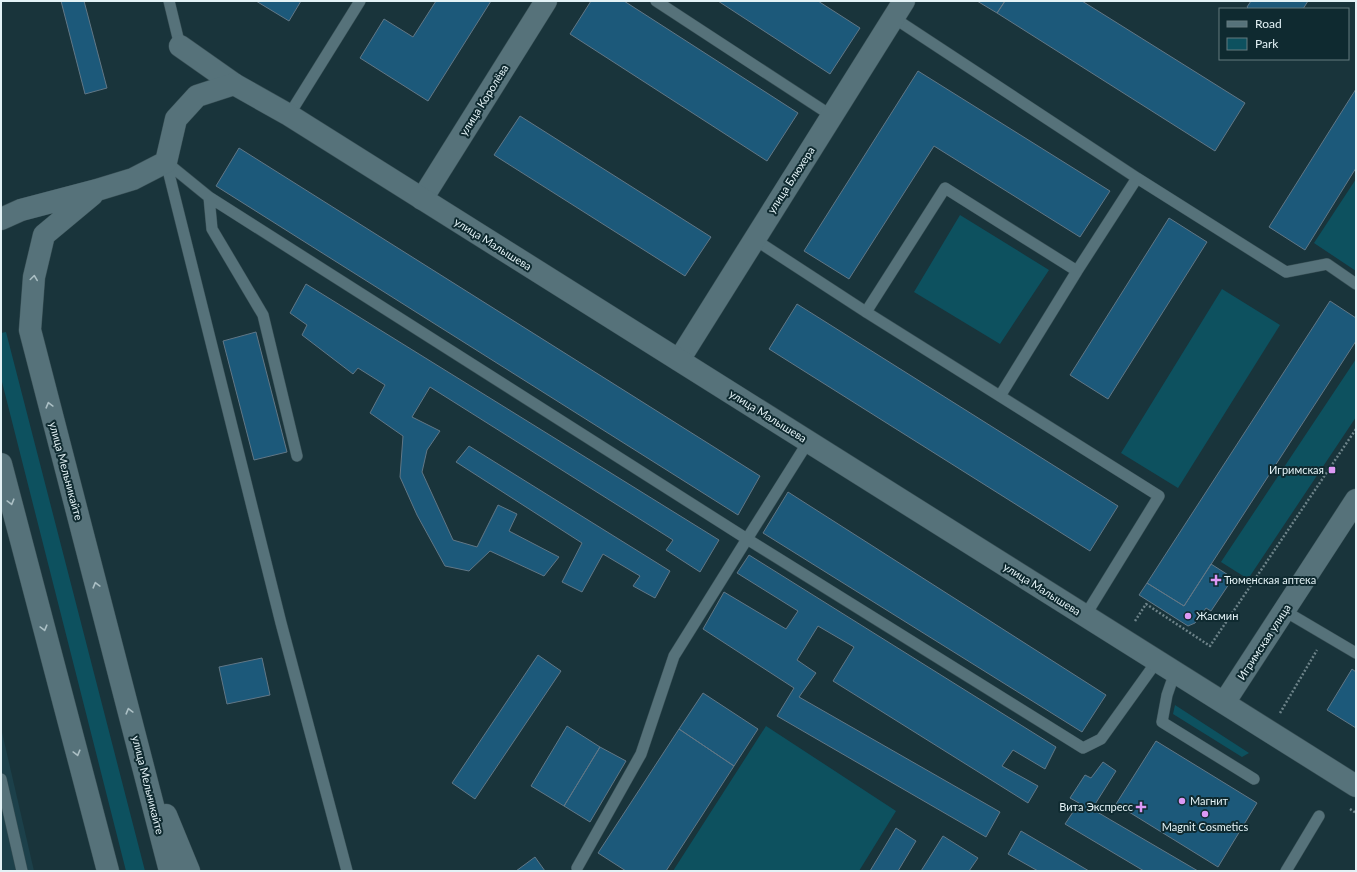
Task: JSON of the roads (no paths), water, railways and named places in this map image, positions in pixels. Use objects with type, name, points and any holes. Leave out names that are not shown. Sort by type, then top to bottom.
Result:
[{"type":"street","name":"улица Королёва","points":[[422,199],[546,1]]},
{"type":"street","name":"улица Блюхера","points":[[679,360],[899,10]]},
{"type":"street","name":"улица Малышева","points":[[180,46],[234,84],[289,115],[1356,786]]},
{"type":"street","points":[[1,219],[21,210],[133,179],[166,162],[176,119],[198,96],[234,84]]},
{"type":"street","points":[[21,210],[35,216],[41,224],[44,235],[97,190]]},
{"type":"street","name":"улица Мельникайте","points":[[44,235],[34,277],[30,330],[170,871]]},
{"type":"street","points":[[1,464],[108,871]]},
{"type":"street","name":"Игримская улица","points":[[1224,703],[1283,610],[1356,500]]},
{"type":"street","points":[[140,756],[181,849],[189,871]]},
{"type":"lane","points":[[169,1],[180,46]]},
{"type":"lane","points":[[289,115],[360,1]]},
{"type":"lane","points":[[656,1],[832,116]]},
{"type":"lane","points":[[899,10],[1138,178],[1286,272],[1327,264],[1356,284]]},
{"type":"lane","points":[[166,162],[209,197],[747,539],[1083,748],[1102,739],[1157,661]]},
{"type":"lane","points":[[166,162],[281,623],[347,871]]},
{"type":"lane","points":[[1000,396],[1077,271],[1138,178]]},
{"type":"lane","points":[[866,312],[945,188],[1077,271]]},
{"type":"lane","points":[[209,197],[212,229],[263,315],[297,456]]},
{"type":"lane","points":[[754,239],[866,312],[1159,496],[1086,616]]},
{"type":"lane","points":[[577,868],[641,754],[674,656],[808,442]]},
{"type":"lane","points":[[1283,610],[1356,653]]},
{"type":"lane","points":[[1175,672],[1167,695],[1162,722],[1254,779]]},
{"type":"lane","points":[[1,779],[22,871]]},
{"type":"lane","points":[[1286,871],[1319,816]]},
{"type":"place","name":"Игримская","points":[[1332,470]]},
{"type":"place","name":"Тюменская аптека","points":[[1216,580]]},
{"type":"place","name":"Жасмин","points":[[1188,616]]},
{"type":"place","name":"Магнит","points":[[1182,801]]},
{"type":"place","name":"Вита Экспресс","points":[[1141,807]]},
{"type":"place","name":"Magnit Cosmetics","points":[[1205,814]]}]
